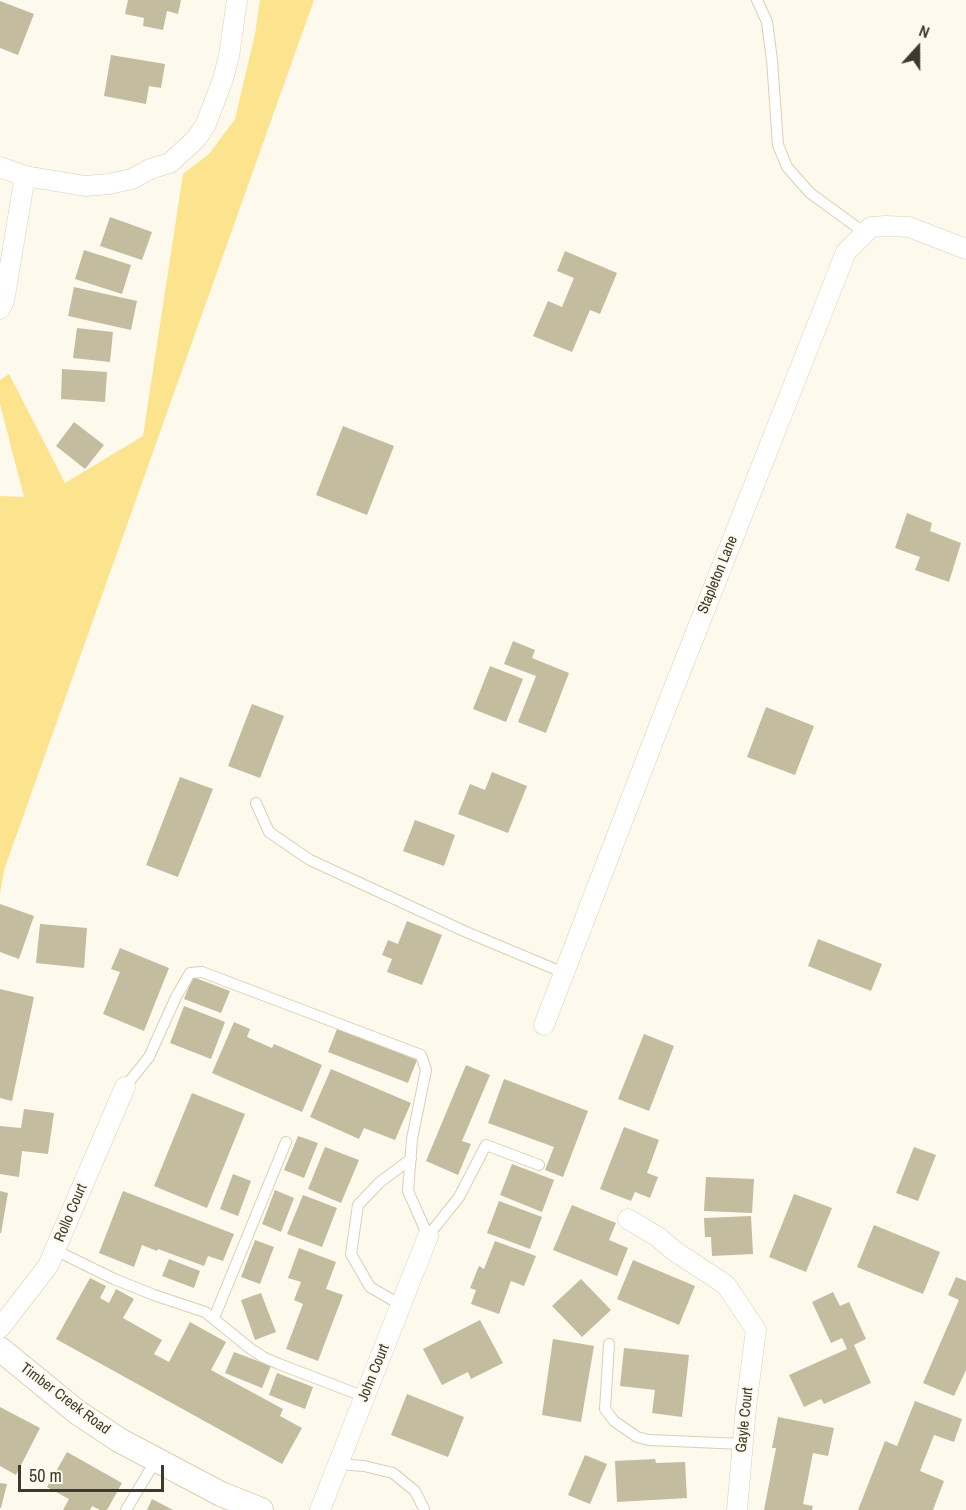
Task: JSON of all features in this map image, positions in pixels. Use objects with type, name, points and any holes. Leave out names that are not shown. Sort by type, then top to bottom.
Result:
[{"type":"street","points":[[0,167],[25,176],[85,186],[132,179],[150,169],[170,163],[197,138],[206,124],[226,68],[237,0]]},
{"type":"street","points":[[0,309],[4,301],[25,176]]},
{"type":"street","points":[[865,233],[871,227],[886,225],[909,227],[966,249]]},
{"type":"street","name":"Stapleton Lane","points":[[544,1025],[846,252],[865,233]]},
{"type":"street","name":"Rollo Court","points":[[0,1328],[48,1266],[125,1088]]},
{"type":"street","name":"Gayle Court","points":[[628,1219],[658,1237],[673,1250],[726,1285],[756,1330],[746,1407],[737,1510]]},
{"type":"street","name":"John Court","points":[[320,1510],[429,1236]]},
{"type":"street","name":"Timber Creek Road","points":[[0,1349],[77,1412],[119,1440],[220,1494],[261,1510]]},
{"type":"lane","points":[[758,0],[767,22],[778,145],[788,167],[810,194],[865,233]]},
{"type":"lane","points":[[256,803],[269,832],[310,860],[464,932],[564,973]]},
{"type":"lane","points":[[125,1088],[149,1057],[176,997],[190,974],[202,972],[421,1055],[426,1070],[412,1139],[408,1191],[429,1236],[459,1197],[486,1145],[540,1165]]},
{"type":"lane","points":[[214,1318],[286,1142]]},
{"type":"lane","points":[[401,1305],[370,1287],[351,1254],[358,1205],[380,1182],[411,1159]]},
{"type":"lane","points":[[55,1250],[114,1279],[205,1312],[263,1357],[365,1397]]},
{"type":"lane","points":[[609,1344],[605,1409],[614,1421],[637,1437],[649,1440],[743,1444]]},
{"type":"lane","points":[[126,1510],[156,1460]]},
{"type":"lane","points":[[339,1464],[364,1466],[393,1473],[415,1491],[424,1509]]},
{"type":"shaded area","points":[[260,0],[314,0],[4,870],[0,894],[0,496],[24,497],[0,404],[0,380],[9,374],[65,483],[143,436],[183,174],[209,154],[235,119],[255,34]]},
{"type":"building","points":[[128,0],[181,0],[178,14],[167,11],[163,30],[143,26],[144,18],[125,14]]},
{"type":"building","points":[[0,1],[34,14],[18,55],[0,48]]},
{"type":"building","points":[[111,55],[165,64],[161,88],[149,86],[146,104],[104,96]]},
{"type":"building","points":[[110,217],[152,232],[142,260],[100,246]]},
{"type":"building","points":[[84,250],[131,265],[122,294],[75,279]]},
{"type":"building","points":[[565,251],[617,273],[600,314],[590,310],[572,352],[533,336],[548,301],[562,307],[574,278],[557,271]]},
{"type":"building","points":[[74,287],[137,301],[131,330],[68,316]]},
{"type":"building","points":[[77,328],[113,332],[110,362],[73,358]]},
{"type":"building","points":[[62,369],[107,372],[105,402],[61,399]]},
{"type":"building","points":[[74,422],[104,445],[85,469],[56,446]]},
{"type":"building","points":[[343,426],[394,446],[367,515],[316,495]]},
{"type":"building","points":[[907,513],[932,523],[930,531],[961,543],[949,582],[915,570],[920,557],[895,548]]},
{"type":"building","points":[[513,641],[535,650],[532,658],[569,673],[546,733],[518,722],[536,676],[504,664]]},
{"type":"building","points":[[490,666],[523,679],[506,722],[473,709]]},
{"type":"building","points":[[252,704],[284,716],[260,778],[228,766]]},
{"type":"building","points":[[766,707],[814,726],[795,775],[747,757]]},
{"type":"building","points":[[492,772],[527,786],[508,833],[458,814],[470,784],[485,790]]},
{"type":"building","points":[[180,777],[213,789],[178,877],[146,865]]},
{"type":"building","points":[[415,820],[455,835],[444,866],[403,851]]},
{"type":"building","points":[[0,904],[34,916],[19,959],[0,952]]},
{"type":"building","points":[[407,921],[442,935],[422,985],[387,972],[392,959],[382,955],[388,940],[398,944]]},
{"type":"building","points":[[40,924],[87,928],[84,968],[36,963]]},
{"type":"building","points":[[818,939],[882,964],[871,991],[808,966]]},
{"type":"building","points":[[120,948],[169,968],[144,1031],[103,1014],[120,972],[111,969]]},
{"type":"building","points":[[193,977],[230,991],[221,1013],[184,999]]},
{"type":"building","points":[[0,989],[34,997],[12,1101],[0,1098]]},
{"type":"building","points":[[184,1006],[225,1022],[211,1059],[170,1043]]},
{"type":"building","points":[[234,1022],[250,1029],[247,1037],[272,1048],[274,1044],[322,1065],[302,1112],[212,1073]]},
{"type":"building","points":[[337,1029],[417,1060],[408,1083],[328,1052]]},
{"type":"building","points":[[644,1034],[674,1046],[649,1111],[618,1099]]},
{"type":"building","points":[[466,1065],[490,1075],[462,1141],[471,1144],[458,1175],[426,1161]]},
{"type":"building","points":[[331,1069],[411,1103],[395,1140],[364,1128],[359,1139],[310,1117]]},
{"type":"building","points":[[504,1079],[588,1111],[563,1177],[545,1170],[554,1147],[488,1123]]},
{"type":"building","points":[[192,1093],[245,1114],[207,1208],[154,1186]]},
{"type":"building","points":[[24,1109],[54,1113],[48,1154],[22,1151],[19,1177],[0,1174],[0,1126],[21,1128]]},
{"type":"building","points":[[624,1127],[659,1140],[647,1173],[658,1177],[650,1198],[635,1192],[631,1201],[600,1189]]},
{"type":"building","points":[[298,1136],[318,1143],[304,1178],[284,1170]]},
{"type":"building","points":[[325,1147],[359,1160],[341,1203],[308,1189]]},
{"type":"building","points":[[914,1147],[936,1155],[918,1201],[896,1193]]},
{"type":"building","points":[[512,1164],[554,1180],[542,1212],[500,1195]]},
{"type":"building","points":[[233,1174],[251,1181],[238,1216],[220,1209]]},
{"type":"building","points":[[706,1177],[754,1179],[752,1213],[704,1211]]},
{"type":"building","points":[[275,1190],[294,1198],[281,1232],[262,1224]]},
{"type":"building","points":[[0,1191],[8,1193],[1,1233],[0,1233]]},
{"type":"building","points":[[123,1191],[234,1234],[223,1261],[208,1256],[204,1266],[142,1245],[134,1267],[99,1253]]},
{"type":"building","points":[[794,1194],[832,1208],[806,1272],[769,1257]]},
{"type":"building","points":[[303,1195],[337,1208],[322,1247],[287,1234]]},
{"type":"building","points":[[499,1201],[542,1217],[530,1249],[487,1233]]},
{"type":"building","points":[[572,1205],[616,1223],[609,1240],[628,1248],[617,1276],[553,1250]]},
{"type":"building","points":[[751,1216],[753,1254],[712,1256],[711,1237],[705,1237],[704,1218]]},
{"type":"building","points":[[874,1225],[940,1252],[923,1294],[857,1267]]},
{"type":"building","points":[[255,1240],[274,1247],[260,1284],[241,1277]]},
{"type":"building","points":[[495,1241],[536,1256],[524,1286],[511,1281],[499,1314],[471,1304],[476,1290],[470,1288],[479,1266],[484,1269]]},
{"type":"building","points":[[299,1248],[336,1262],[326,1289],[343,1295],[318,1361],[286,1349],[303,1304],[294,1300],[301,1282],[288,1278]]},
{"type":"building","points":[[169,1259],[200,1271],[194,1288],[162,1276]]},
{"type":"building","points":[[633,1260],[695,1286],[679,1325],[617,1299]]},
{"type":"building","points":[[956,1277],[966,1281],[966,1370],[954,1396],[923,1383],[959,1300],[948,1295]]},
{"type":"building","points":[[90,1278],[106,1286],[100,1298],[109,1303],[116,1289],[134,1299],[123,1318],[162,1340],[154,1354],[169,1362],[190,1322],[226,1342],[211,1370],[283,1409],[280,1416],[302,1428],[282,1464],[56,1339]]},
{"type":"building","points":[[581,1279],[611,1310],[582,1337],[552,1306]]},
{"type":"building","points":[[833,1292],[840,1306],[849,1302],[866,1339],[854,1345],[871,1383],[824,1404],[821,1399],[804,1407],[789,1375],[847,1349],[842,1338],[831,1343],[812,1302]]},
{"type":"building","points":[[261,1293],[276,1332],[255,1340],[241,1300]]},
{"type":"building","points":[[480,1320],[503,1363],[471,1379],[468,1372],[442,1385],[423,1349]]},
{"type":"building","points":[[553,1339],[594,1346],[581,1422],[542,1415]]},
{"type":"building","points":[[624,1348],[689,1355],[682,1417],[652,1413],[655,1390],[620,1386]]},
{"type":"building","points":[[234,1352],[271,1366],[262,1388],[225,1373]]},
{"type":"building","points":[[277,1373],[313,1387],[305,1409],[269,1395]]},
{"type":"building","points":[[407,1394],[464,1417],[448,1457],[391,1435]]},
{"type":"building","points":[[915,1401],[962,1419],[954,1442],[934,1435],[920,1471],[944,1481],[933,1510],[858,1510],[885,1441],[897,1446]]},
{"type":"building","points":[[0,1407],[40,1428],[16,1475],[0,1466]]},
{"type":"building","points":[[778,1417],[834,1428],[828,1456],[813,1453],[803,1504],[813,1506],[812,1510],[764,1510],[776,1448],[772,1448]]},
{"type":"building","points":[[67,1452],[122,1483],[107,1510],[100,1510],[92,1506],[90,1510],[63,1510],[69,1499],[47,1487]]},
{"type":"building","points":[[585,1455],[607,1464],[590,1504],[568,1495]]},
{"type":"building","points":[[655,1459],[656,1463],[685,1462],[687,1498],[617,1502],[615,1461]]},
{"type":"building","points":[[0,1483],[7,1484],[1,1508],[0,1508]]},
{"type":"building","points":[[152,1499],[173,1510],[147,1510]]}]
